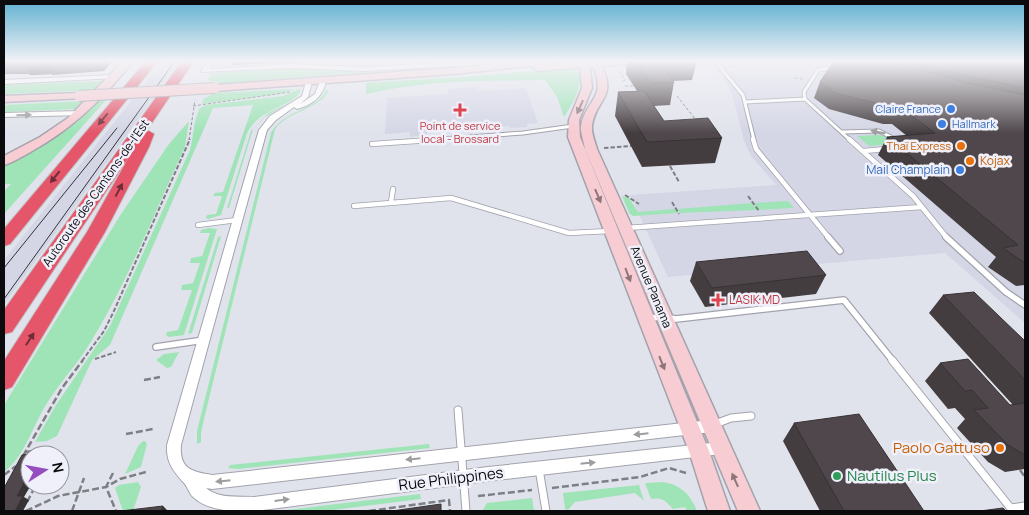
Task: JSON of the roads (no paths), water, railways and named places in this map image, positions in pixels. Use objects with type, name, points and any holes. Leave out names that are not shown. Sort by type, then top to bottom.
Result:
[{"type":"highway","points":[[4,240],[132,85]]},
{"type":"highway","name":"Autoroute des Cantons-de-l'Est","points":[[4,326],[172,85]]},
{"type":"highway","points":[[4,380],[96,232],[142,147],[158,105]]},
{"type":"street","points":[[4,161],[44,139],[80,113],[106,85]]},
{"type":"street","points":[[4,99],[261,85]]},
{"type":"street","name":"Rue Philippines","points":[[308,85],[305,97],[280,113],[262,130],[174,445],[173,457],[180,470],[190,479],[197,491],[208,500],[225,503],[254,504],[539,468],[721,448]]},
{"type":"street","name":"Rue Philippines","points":[[280,113],[304,105],[316,98],[321,92],[322,85]]},
{"type":"street","points":[[580,127],[587,85]]},
{"type":"street","points":[[580,127],[603,90],[603,85]]},
{"type":"street","points":[[4,115],[80,113]]},
{"type":"street","name":"Avenue Panama","points":[[580,127],[591,149],[619,230],[644,318],[698,451],[719,511]]},
{"type":"street","name":"Avenue Panama","points":[[619,230],[664,317],[749,511]]},
{"type":"street","name":"Rue Philippines","points":[[190,479],[212,482],[711,426]]},
{"type":"lane","points":[[735,85],[746,102],[756,150],[840,251]]},
{"type":"lane","points":[[808,85],[804,92],[805,99],[913,196],[948,239],[1006,292],[1022,300],[1025,305]]},
{"type":"lane","points":[[746,102],[805,99]]},
{"type":"lane","points":[[372,144],[580,127]]},
{"type":"lane","points":[[842,132],[879,131],[898,140],[901,145],[898,147]]},
{"type":"lane","points":[[864,151],[890,148]]},
{"type":"lane","points":[[391,202],[393,190]]},
{"type":"lane","points":[[354,206],[451,198],[569,233],[922,207]]},
{"type":"lane","points":[[198,225],[238,220]]},
{"type":"lane","points":[[644,318],[664,317],[676,319],[844,300],[1012,510],[1025,506]]},
{"type":"lane","points":[[156,347],[204,340]]},
{"type":"lane","points":[[458,410],[466,511]]},
{"type":"lane","points":[[711,426],[731,418],[751,416]]},
{"type":"lane","points":[[539,468],[546,511]]},
{"type":"tram line","points":[[4,299],[158,85]]},
{"type":"tram line","points":[[4,268],[117,128]]},
{"type":"place","name":"Claire France","points":[[951,109]]},
{"type":"place","name":"Point de service local - Brossard","points":[[460,110]]},
{"type":"place","name":"Hallmark","points":[[942,124]]},
{"type":"place","name":"Thaï Express","points":[[961,146]]},
{"type":"place","name":"Kojax","points":[[970,161]]},
{"type":"place","name":"Mail Champlain","points":[[960,170]]},
{"type":"place","name":"LASIK MD","points":[[718,300]]},
{"type":"place","name":"Paolo Gattuso","points":[[1000,448]]},
{"type":"place","name":"Nautilus Plus","points":[[837,476]]}]
